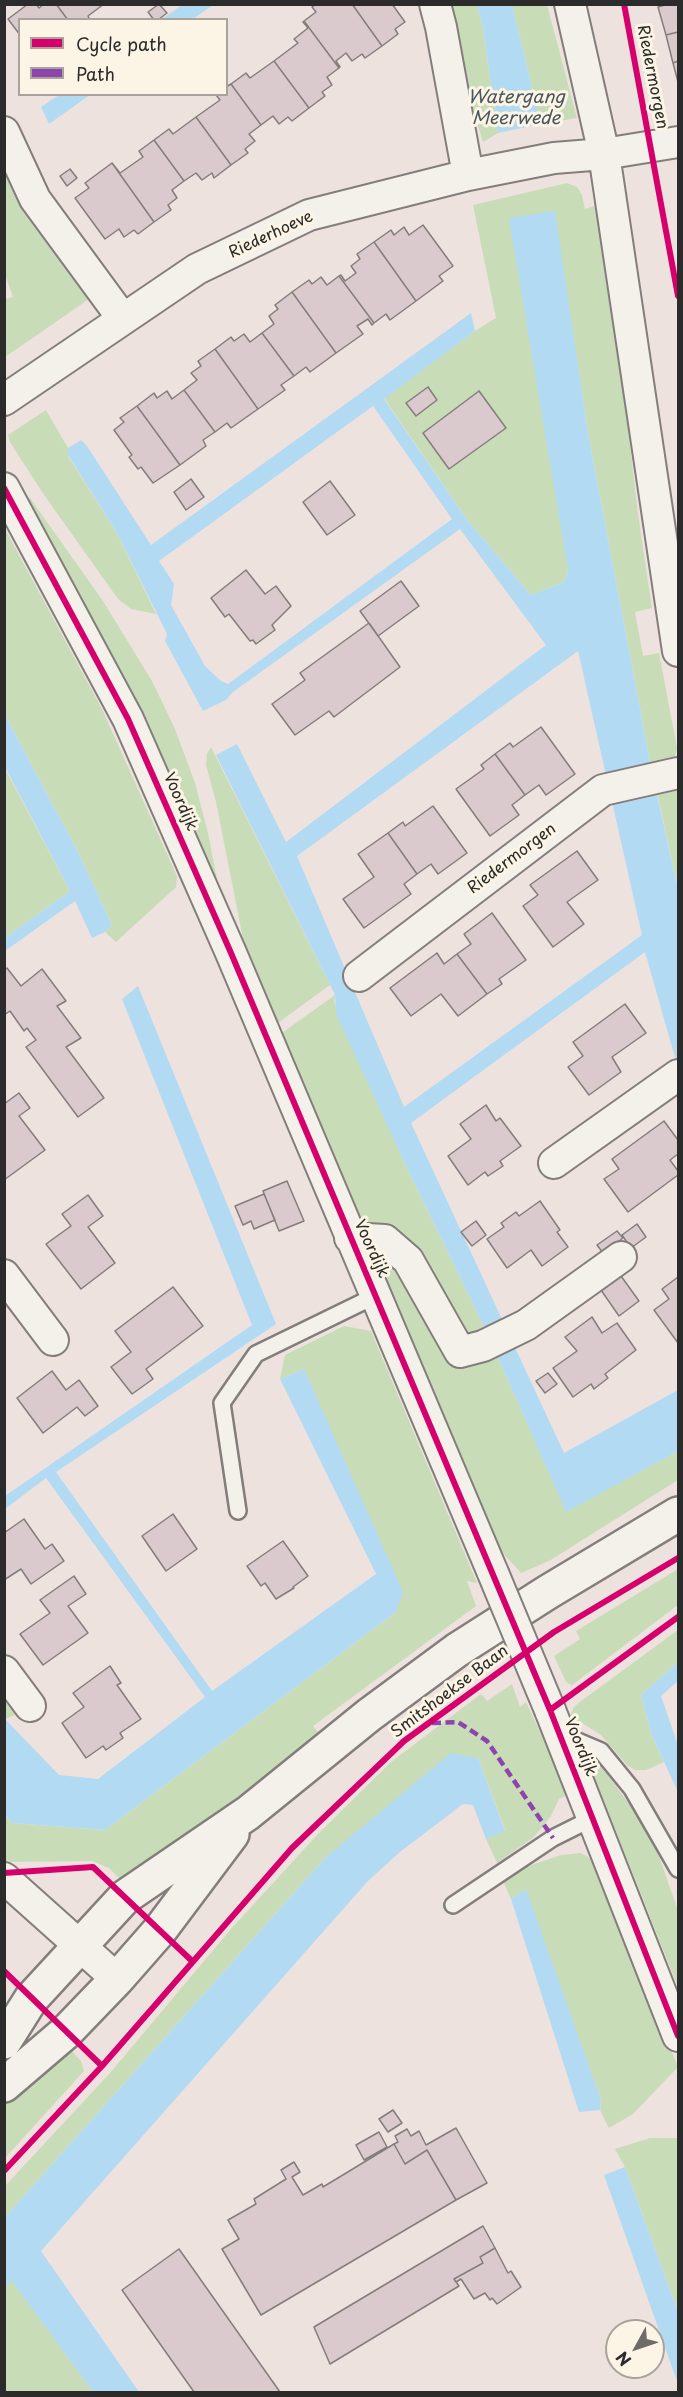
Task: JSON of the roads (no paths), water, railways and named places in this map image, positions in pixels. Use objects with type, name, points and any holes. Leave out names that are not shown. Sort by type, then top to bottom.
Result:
[{"type":"street","points":[[435,4],[468,175]]},
{"type":"street","points":[[570,4],[604,154],[678,651]]},
{"type":"street","points":[[4,132],[35,199],[123,319]]},
{"type":"street","name":"Riederhoeve","points":[[4,400],[197,269],[309,215],[468,175],[554,158],[604,154],[678,142]]},
{"type":"street","name":"Voordijk","points":[[4,488],[128,719],[236,963],[555,1722],[678,2036]]},
{"type":"street","name":"Riedermorgen","points":[[359,976],[603,790],[674,774]]},
{"type":"street","points":[[554,1163],[677,1075]]},
{"type":"street","name":"Voordijk","points":[[350,1238],[386,1240],[408,1260],[460,1352],[483,1346],[526,1324],[621,1257]]},
{"type":"street","points":[[4,1275],[53,1340]]},
{"type":"street","name":"Smitshoekse Baan","points":[[4,2042],[31,1999],[125,1897],[248,1813],[369,1715],[457,1650],[678,1514]]},
{"type":"street","points":[[5,1672],[30,1706]]},
{"type":"street","name":"Smitshoekse Baan","points":[[4,2085],[66,2032],[117,1979],[160,1930],[248,1813]]},
{"type":"street","points":[[4,1878],[117,1979]]},
{"type":"lane","points":[[238,1510],[222,1403],[256,1354],[377,1295]]},
{"type":"lane","name":"Voordijk","points":[[555,1722],[601,1751],[632,1789],[678,1869]]},
{"type":"lane","points":[[453,1905],[553,1838],[593,1818]]},
{"type":"water","points":[[182,4],[213,5],[194,18],[163,18]]},
{"type":"water","name":"Watergang Meerwede","points":[[477,5],[512,5],[541,124],[498,133],[483,28]]},
{"type":"water","points":[[58,96],[89,96],[49,124],[41,107]]},
{"type":"water","points":[[555,211],[588,433],[651,767],[678,889],[678,1068],[645,952],[411,1123],[564,1453],[678,1390],[678,1451],[566,1512],[488,1335],[336,1014],[335,995],[216,755],[237,744],[286,842],[546,645],[460,529],[233,692],[226,700],[203,711],[165,641],[167,634],[117,533],[68,455],[68,448],[81,440],[87,446],[151,545],[471,313],[475,331],[384,399],[468,521],[531,595],[564,582],[568,570],[509,218]],"holes":[[[373,406],[452,519],[228,684],[221,681],[205,666],[171,605],[174,584],[159,561]],[[578,651],[642,935],[404,1107],[297,856]]]},
{"type":"water","points":[[5,715],[78,852],[112,925],[105,932],[92,938],[75,901],[5,951],[5,938],[70,891],[5,767]]},
{"type":"water","points":[[138,986],[276,1324],[56,1472],[212,1691],[376,1574],[280,1379],[304,1369],[403,1592],[396,1612],[105,1830],[12,1823],[5,1815],[5,1719],[59,1775],[98,1779],[205,1697],[46,1478],[5,1509],[5,1496],[252,1325],[122,999]]},
{"type":"water","points":[[678,1662],[678,1681],[661,1696],[678,1745],[678,1792],[652,1736],[641,1695]]},
{"type":"water","points":[[451,1753],[478,1758],[505,1831],[486,1839],[473,1805],[463,1804],[400,1852],[368,1881],[41,2251],[139,2392],[93,2392],[12,2281],[5,2287],[5,2217],[326,1857]]},
{"type":"water","points":[[526,1889],[601,2100],[600,2110],[579,2112],[511,1899]]},
{"type":"water","points":[[625,2167],[678,2312],[678,2384],[665,2347],[665,2319],[655,2319],[604,2175]]}]
